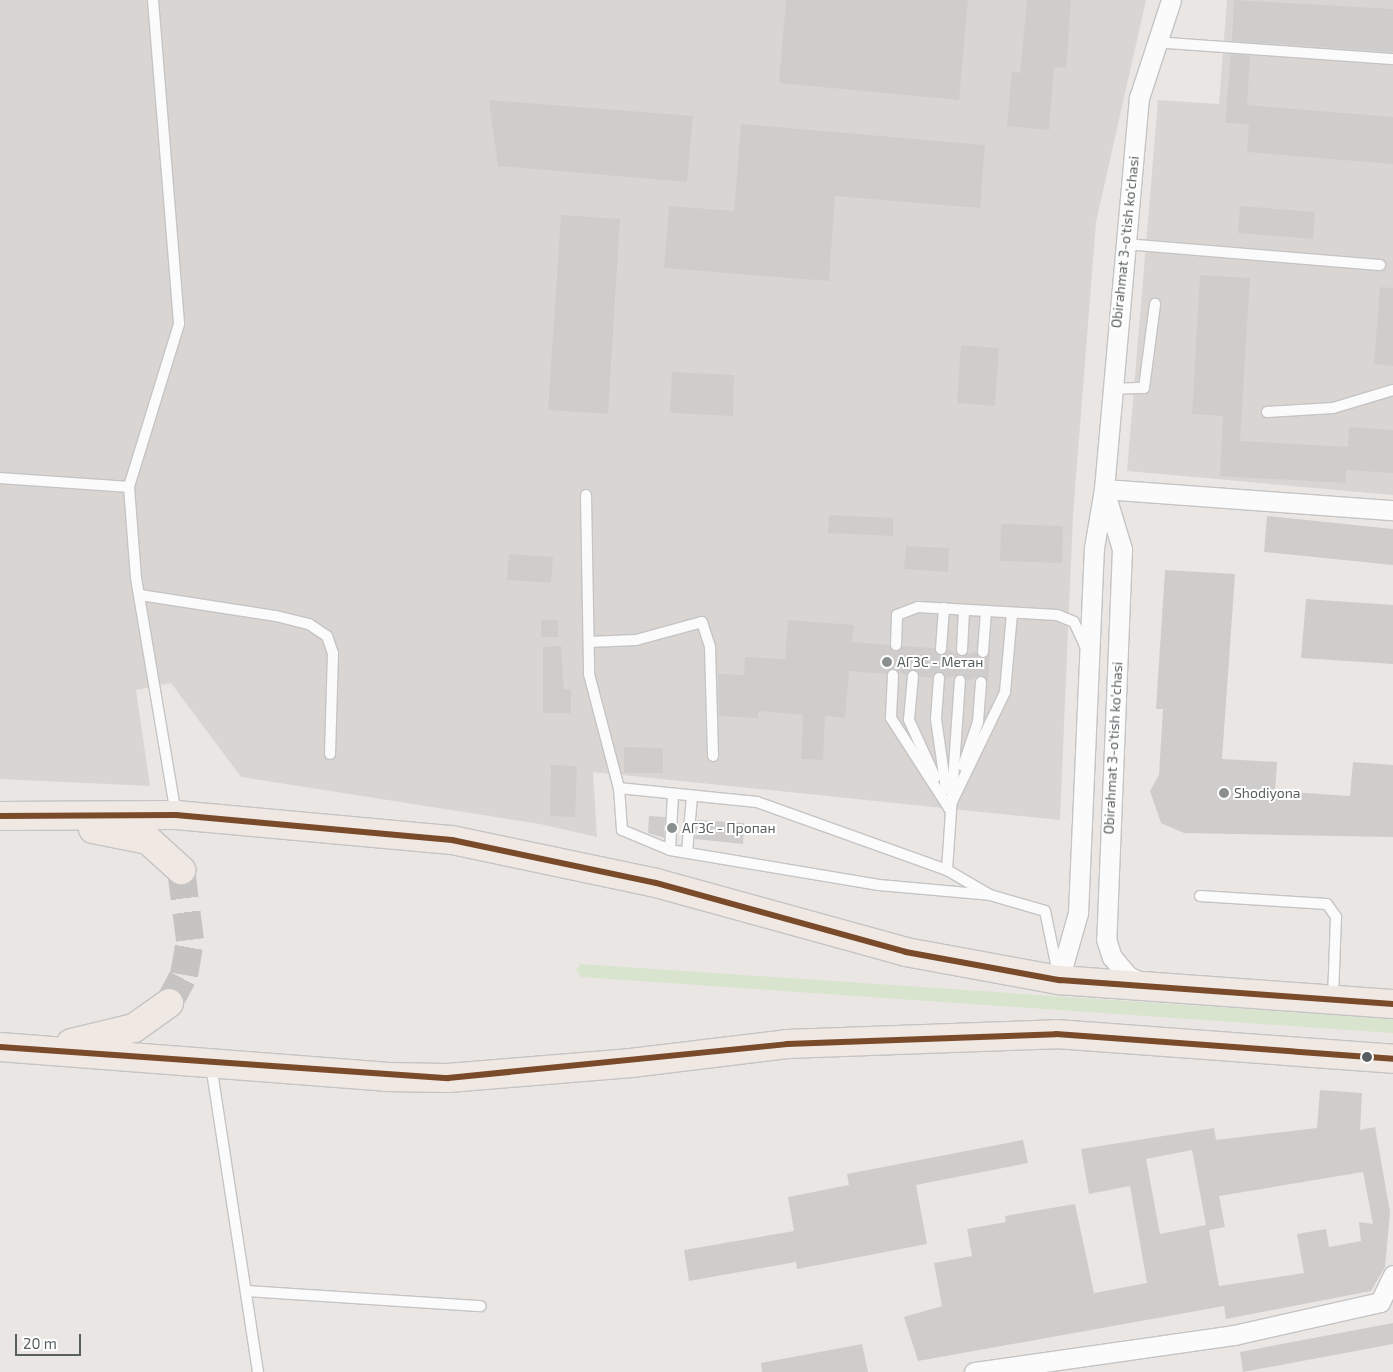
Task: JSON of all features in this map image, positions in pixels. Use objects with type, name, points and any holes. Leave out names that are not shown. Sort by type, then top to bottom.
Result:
[{"type":"highway","points":[[0,816],[176,815],[443,839],[542,855],[906,952],[1059,980],[1393,1004]]},
{"type":"highway","points":[[0,816],[136,836],[158,845],[181,870]]},
{"type":"highway","points":[[10,1048],[115,1035],[153,1017],[169,1003]]},
{"type":"highway","points":[[10,1048],[211,1065],[448,1078],[622,1064],[787,1044],[1056,1034],[1393,1059]]},
{"type":"street","name":"Obirahmat 3-o'tish ko'chasi","points":[[1059,980],[1078,912],[1094,548],[1104,489],[1110,389],[1139,98],[1154,42],[1171,0]]},
{"type":"street","name":"Obirahmat 3-o'tish ko'chasi","points":[[1104,489],[1122,549],[1106,939],[1112,957],[1128,976],[1153,988]]},
{"type":"street","points":[[1104,489],[1393,510]]},
{"type":"street","points":[[974,1372],[1070,1364],[1234,1335],[1380,1302],[1393,1276]]},
{"type":"lane","points":[[154,0],[179,324],[129,487],[140,595],[176,815]]},
{"type":"lane","points":[[1154,42],[1393,59]]},
{"type":"lane","points":[[1124,244],[1380,265]]},
{"type":"lane","points":[[1110,389],[1144,388],[1155,304]]},
{"type":"lane","points":[[1267,412],[1333,408],[1393,390]]},
{"type":"lane","points":[[0,478],[129,487]]},
{"type":"lane","points":[[586,495],[590,674],[619,788],[622,830],[670,850],[879,885],[990,895],[1045,911],[1059,980]]},
{"type":"lane","points":[[140,595],[276,616],[309,624],[327,636],[333,654],[330,754]]},
{"type":"lane","points":[[896,645],[897,615],[918,607],[1057,615],[1074,622],[1088,660]]},
{"type":"lane","points":[[941,649],[944,608]]},
{"type":"lane","points":[[962,650],[964,610]]},
{"type":"lane","points":[[983,652],[986,611]]},
{"type":"lane","points":[[949,808],[1005,692],[1012,612]]},
{"type":"lane","points":[[589,642],[636,640],[702,622],[710,646],[713,756]]},
{"type":"lane","points":[[893,675],[891,718],[949,808]]},
{"type":"lane","points":[[913,676],[909,720],[949,808]]},
{"type":"lane","points":[[939,678],[936,719],[949,808]]},
{"type":"lane","points":[[947,870],[949,808],[960,680]]},
{"type":"lane","points":[[949,808],[978,722],[981,682]]},
{"type":"lane","points":[[619,788],[692,797],[757,802],[947,870],[990,895]]},
{"type":"lane","points":[[670,850],[673,795]]},
{"type":"lane","points":[[687,852],[692,797]]},
{"type":"lane","points":[[1200,896],[1327,904],[1336,917],[1332,1000]]},
{"type":"lane","points":[[211,1065],[258,1372]]},
{"type":"lane","points":[[247,1291],[481,1306]]},
{"type":"shaded area","points":[[0,0],[1146,0],[1096,222],[1073,515],[1060,820],[593,772],[597,837],[540,824],[241,777],[171,683],[136,690],[150,786],[0,779]]},
{"type":"shaded area","points":[[1227,0],[1393,0],[1393,495],[1127,471],[1158,100],[1219,104]]},
{"type":"green space","points":[[581,964],[1393,1019],[1393,1033],[581,977],[576,970]]},
{"type":"building","points":[[786,0],[968,0],[959,100],[779,83]]},
{"type":"building","points":[[1027,0],[1071,0],[1066,68],[1054,67],[1049,130],[1007,126],[1012,72],[1020,73]]},
{"type":"building","points":[[1234,0],[1393,9],[1393,52],[1232,41]]},
{"type":"building","points":[[1231,54],[1250,56],[1247,105],[1393,117],[1393,164],[1247,152],[1249,124],[1225,123]]},
{"type":"building","points":[[489,100],[693,116],[687,182],[498,166]]},
{"type":"building","points":[[741,124],[985,145],[980,208],[835,196],[829,281],[664,268],[669,206],[734,211]]},
{"type":"building","points":[[1240,206],[1315,212],[1313,239],[1238,233]]},
{"type":"building","points":[[561,215],[620,219],[608,414],[548,410]]},
{"type":"building","points":[[1200,275],[1250,278],[1240,441],[1348,447],[1349,427],[1393,430],[1393,473],[1346,470],[1346,483],[1220,476],[1223,416],[1192,414]]},
{"type":"building","points":[[1380,287],[1393,288],[1393,366],[1374,364]]},
{"type":"building","points":[[961,345],[999,348],[995,406],[957,403]]},
{"type":"building","points":[[672,372],[734,375],[733,416],[670,413]]},
{"type":"building","points":[[829,515],[893,518],[893,536],[828,533]]},
{"type":"building","points":[[1267,516],[1393,529],[1393,565],[1264,552]]},
{"type":"building","points":[[1001,524],[1063,526],[1062,563],[1000,561]]},
{"type":"building","points":[[906,546],[949,548],[948,572],[904,569]]},
{"type":"building","points":[[509,554],[553,557],[551,583],[507,580]]},
{"type":"building","points":[[1165,570],[1235,574],[1222,759],[1277,762],[1275,791],[1350,796],[1353,762],[1393,765],[1393,837],[1184,833],[1161,823],[1150,791],[1159,775],[1163,709],[1156,709]]},
{"type":"building","points":[[1306,599],[1393,605],[1393,664],[1301,658]]},
{"type":"building","points":[[541,620],[558,620],[558,637],[541,637]]},
{"type":"building","name":"АГЗС - Метан","points":[[788,620],[854,625],[852,642],[889,645],[895,652],[903,646],[934,648],[940,656],[948,649],[961,657],[976,651],[983,659],[990,652],[988,682],[982,675],[967,681],[961,673],[946,679],[940,671],[932,678],[920,677],[913,669],[906,676],[894,668],[886,674],[849,671],[845,718],[825,716],[823,760],[801,759],[803,715],[758,711],[758,718],[719,716],[718,674],[744,675],[745,657],[785,659]]},
{"type":"building","points":[[561,646],[564,689],[571,689],[571,713],[543,713],[543,647]]},
{"type":"building","points":[[624,747],[663,748],[663,773],[624,773]]},
{"type":"building","points":[[551,765],[577,766],[575,817],[550,816]]},
{"type":"building","points":[[649,816],[665,817],[664,838],[648,833]]},
{"type":"building","points":[[697,820],[744,823],[743,844],[695,839]]},
{"type":"building","points":[[1320,1090],[1362,1093],[1360,1130],[1375,1127],[1390,1212],[1385,1267],[1371,1291],[1226,1319],[1224,1306],[918,1361],[904,1317],[942,1306],[934,1263],[972,1256],[967,1229],[1006,1222],[1005,1216],[1075,1204],[1094,1293],[1147,1283],[1130,1186],[1089,1194],[1081,1149],[1214,1128],[1216,1140],[1317,1128]],"holes":[[[1192,1150],[1206,1225],[1160,1234],[1146,1159]],[[1363,1172],[1373,1224],[1359,1222],[1361,1241],[1329,1247],[1326,1229],[1297,1234],[1304,1273],[1219,1286],[1209,1230],[1225,1227],[1219,1196]]]},
{"type":"building","points":[[1023,1140],[1028,1163],[916,1185],[927,1244],[797,1269],[796,1262],[689,1281],[684,1250],[794,1231],[788,1197],[849,1185],[847,1174]]},
{"type":"building","points":[[1393,1323],[1393,1344],[1243,1372],[1240,1352]]},
{"type":"building","points":[[862,1344],[868,1372],[762,1372],[761,1363]]},
{"type":"tunnel","points":[[169,1003],[184,975],[190,940],[181,870]]},
{"type":"transit line","points":[[0,816],[176,815],[452,840],[656,883],[906,952],[1059,980],[1393,1004]]},
{"type":"transit line","points":[[0,1047],[448,1078],[787,1044],[1056,1034],[1393,1059]]},
{"type":"place","name":"АГЗС - Метан","points":[[887,662]]},
{"type":"place","name":"Shodiyona","points":[[1224,793]]},
{"type":"place","name":"АГЗС - Пропан","points":[[672,828]]}]
